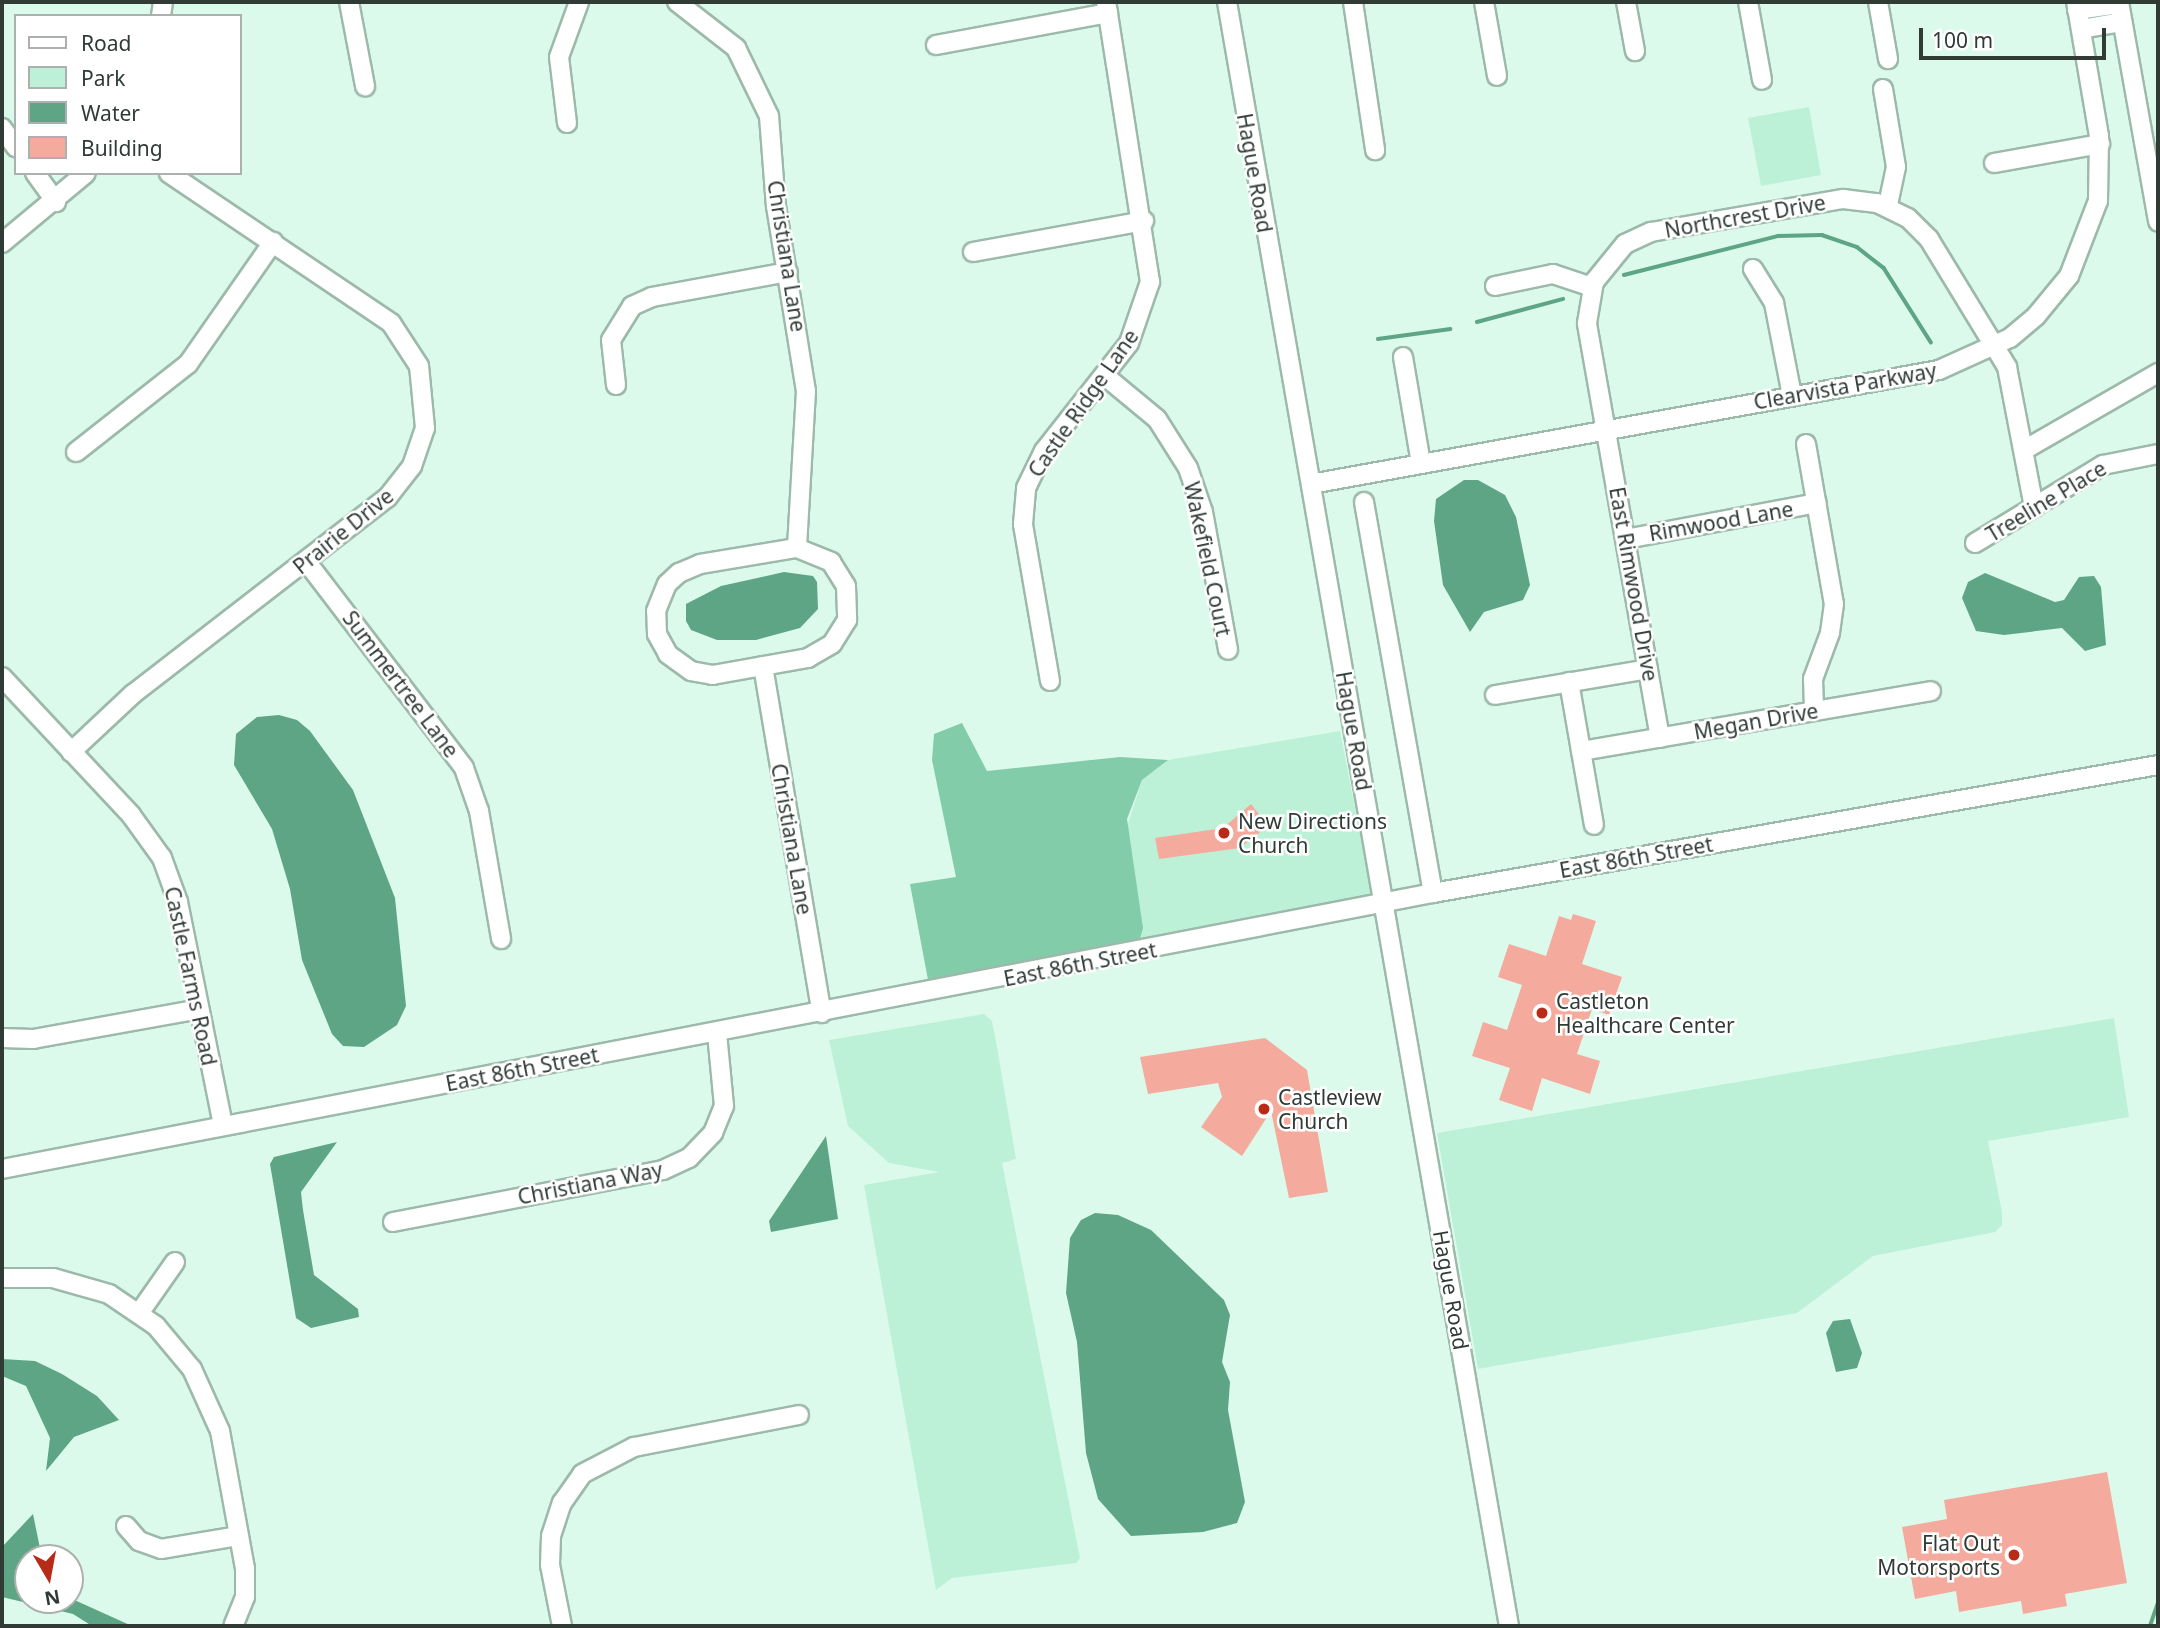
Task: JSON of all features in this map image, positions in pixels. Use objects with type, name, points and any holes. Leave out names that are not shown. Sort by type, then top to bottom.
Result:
[{"type":"street","points":[[349,2],[365,86]]},
{"type":"street","points":[[567,124],[559,57],[579,2]]},
{"type":"street","name":"Christiana Lane","points":[[677,2],[729,40],[760,89],[772,128],[776,206],[807,409],[797,548]]},
{"type":"street","name":"Hague Road","points":[[1227,2],[1509,1626]]},
{"type":"street","points":[[1353,2],[1375,150]]},
{"type":"street","points":[[1484,2],[1497,76]]},
{"type":"street","points":[[1626,2],[1635,51]]},
{"type":"street","points":[[1748,2],[1762,80]]},
{"type":"street","points":[[1878,2],[1888,59]]},
{"type":"street","points":[[2077,6],[2119,3],[2158,222]]},
{"type":"street","name":"Clearvista Parkway","points":[[1311,484],[1939,370],[1995,347],[2036,316],[2077,261],[2098,201],[2100,144],[2077,6]]},
{"type":"street","points":[[936,45],[1107,7]]},
{"type":"street","name":"Castle Ridge Lane","points":[[1051,681],[1024,530],[1024,494],[1044,451],[1134,336],[1146,304],[1150,265],[1107,7]]},
{"type":"street","points":[[2081,29],[2122,22]]},
{"type":"street","points":[[1883,89],[1896,167],[1888,206]]},
{"type":"street","points":[[2,128],[14,144]]},
{"type":"street","points":[[1994,163],[2100,144]]},
{"type":"street","points":[[36,175],[56,202]]},
{"type":"street","points":[[2,243],[56,202],[84,175]]},
{"type":"street","name":"Prairie Drive","points":[[71,752],[133,694],[306,561],[399,485],[421,445],[425,394],[414,355],[391,323],[172,175]]},
{"type":"street","name":"Northcrest Drive","points":[[1608,430],[1587,323],[1592,287],[1618,250],[1651,232],[1843,199],[1888,206],[1929,239],[1995,347],[2011,379],[2034,507]]},
{"type":"street","points":[[973,251],[1144,221]]},
{"type":"street","points":[[76,452],[188,364],[273,242]]},
{"type":"street","points":[[1753,269],[1774,303],[1792,396]]},
{"type":"street","points":[[616,385],[611,340],[632,306],[653,297],[788,272]]},
{"type":"street","points":[[1495,286],[1553,274],[1592,287]]},
{"type":"street","points":[[1403,357],[1421,463]]},
{"type":"street","points":[[2024,450],[2158,373]]},
{"type":"street","name":"Wakefield Court","points":[[1105,376],[1157,419],[1188,468],[1203,512],[1228,650]]},
{"type":"street","name":"East Rimwood Drive","points":[[1608,430],[1660,738]]},
{"type":"street","points":[[1806,443],[1834,609],[1813,679],[1814,711]]},
{"type":"street","name":"Treeline Place","points":[[1975,543],[2103,465],[2158,454]]},
{"type":"street","points":[[1364,502],[1433,893]]},
{"type":"street","name":"Rimwood Lane","points":[[1626,538],[1817,503]]},
{"type":"street","points":[[797,548],[822,555],[842,575],[849,597],[847,620],[823,651],[713,675],[691,671],[662,645],[657,605],[667,584],[684,569],[797,548]]},
{"type":"street","name":"Summertree Lane","points":[[306,561],[464,768],[479,811],[501,939]]},
{"type":"street","name":"Christiana Lane","points":[[763,666],[822,1013]]},
{"type":"street","points":[[1495,695],[1648,669]]},
{"type":"street","name":"Castle Farms Road","points":[[2,677],[143,828],[162,858],[176,891],[223,1126]]},
{"type":"street","points":[[1569,682],[1594,825]]},
{"type":"street","name":"Megan Drive","points":[[1581,751],[1931,691]]},
{"type":"street","name":"East 86th Street","points":[[2,1169],[1385,906],[1433,893],[2158,765]]},
{"type":"street","points":[[2,1038],[27,1040],[199,1009]]},
{"type":"street","name":"Christiana Way","points":[[393,1222],[663,1170],[689,1158],[713,1133],[724,1106],[717,1033]]},
{"type":"street","points":[[140,1312],[175,1262]]},
{"type":"street","points":[[2,1278],[76,1283],[140,1312],[179,1350],[205,1391],[220,1431],[246,1578],[236,1620]]},
{"type":"street","points":[[562,1626],[550,1565],[551,1536],[562,1503],[582,1474],[634,1447],[799,1415]]},
{"type":"street","points":[[126,1526],[142,1543],[161,1549],[239,1536]]},
{"type":"green space","points":[[1809,107],[1821,175],[1761,186],[1748,118]]},
{"type":"green space","points":[[1340,731],[1373,900],[1139,942],[1126,830],[1142,780],[1168,760]]},
{"type":"green space","points":[[984,1014],[992,1021],[1016,1159],[1002,1163],[1080,1558],[1076,1563],[952,1578],[936,1590],[864,1185],[939,1172],[889,1163],[848,1126],[829,1040]]},
{"type":"green space","points":[[2114,1018],[2129,1117],[1988,1141],[2002,1212],[2002,1225],[1995,1232],[1873,1256],[1797,1313],[1478,1369],[1437,1133]]},
{"type":"shaded area","points":[[962,723],[987,771],[1120,757],[1168,760],[1142,780],[1127,819],[1143,928],[1139,942],[928,980],[910,884],[956,877],[932,760],[934,734]]},
{"type":"water","points":[[1464,480],[1478,480],[1505,495],[1516,517],[1530,585],[1523,600],[1484,612],[1470,632],[1443,585],[1434,521],[1436,499]]},
{"type":"water","points":[[784,572],[813,576],[817,582],[818,609],[800,628],[756,640],[717,640],[691,630],[686,621],[686,604],[721,586]]},
{"type":"water","points":[[1985,573],[2055,602],[2064,600],[2079,577],[2094,576],[2101,587],[2106,645],[2085,651],[2062,628],[2004,635],[1976,631],[1962,598],[1968,582]]},
{"type":"water","points":[[279,715],[297,720],[310,731],[353,790],[395,898],[406,1006],[397,1025],[364,1047],[343,1046],[332,1034],[302,960],[290,889],[272,829],[234,765],[236,734],[257,717]]},
{"type":"water","points":[[826,1136],[838,1219],[771,1232],[769,1221]]},
{"type":"water","points":[[337,1142],[301,1192],[303,1210],[314,1275],[358,1309],[359,1317],[311,1328],[296,1318],[270,1164],[274,1157]]},
{"type":"water","points":[[1095,1213],[1118,1215],[1151,1230],[1224,1300],[1230,1315],[1222,1362],[1230,1382],[1228,1410],[1245,1502],[1237,1523],[1203,1532],[1131,1536],[1098,1499],[1086,1453],[1077,1342],[1066,1293],[1070,1238],[1081,1220]]},
{"type":"water","points":[[1850,1319],[1862,1353],[1857,1368],[1836,1372],[1826,1333],[1833,1321]]},
{"type":"water","points":[[2,1359],[35,1361],[62,1374],[97,1396],[119,1420],[74,1437],[46,1471],[50,1438],[26,1386],[2,1376]]},
{"type":"water","points":[[33,1514],[39,1544],[14,1544],[14,1600],[2,1597],[2,1547]]},
{"type":"water","points":[[84,1604],[132,1626],[92,1626],[73,1614],[84,1614]]},
{"type":"building","name":"New Directions Church","points":[[1251,804],[1268,826],[1240,848],[1159,859],[1155,838],[1223,828]]},
{"type":"building","name":"Castleton Healthcare Center","points":[[1573,914],[1596,921],[1582,964],[1622,977],[1609,1015],[1592,1009],[1577,1054],[1600,1061],[1590,1094],[1542,1078],[1532,1111],[1499,1100],[1510,1068],[1472,1056],[1483,1022],[1507,1030],[1522,985],[1498,977],[1509,944],[1546,956],[1559,916],[1571,920]]},
{"type":"building","name":"Castleview Church","points":[[1265,1038],[1307,1070],[1328,1192],[1289,1198],[1271,1111],[1242,1156],[1201,1127],[1222,1097],[1218,1083],[1148,1094],[1140,1057]]},
{"type":"building","name":"Flat Out Motorsports","points":[[2107,1472],[2127,1583],[2065,1594],[2067,1606],[2023,1614],[2021,1601],[1959,1612],[1956,1591],[1915,1599],[1902,1527],[1947,1519],[1944,1500]]},
{"type":"waterway","points":[[1624,275],[1778,236],[1822,235],[1857,247],[1884,268],[1931,342]]},
{"type":"waterway","points":[[1477,322],[1563,299]]},
{"type":"waterway","points":[[1378,339],[1450,329]]},
{"type":"waterway","points":[[2150,1626],[2158,1603]]},
{"type":"place","name":"New Directions Church","points":[[1224,833]]},
{"type":"place","name":"Castleton Healthcare Center","points":[[1542,1013]]},
{"type":"place","name":"Castleview Church","points":[[1264,1109]]},
{"type":"place","name":"Flat Out Motorsports","points":[[2014,1555]]}]
